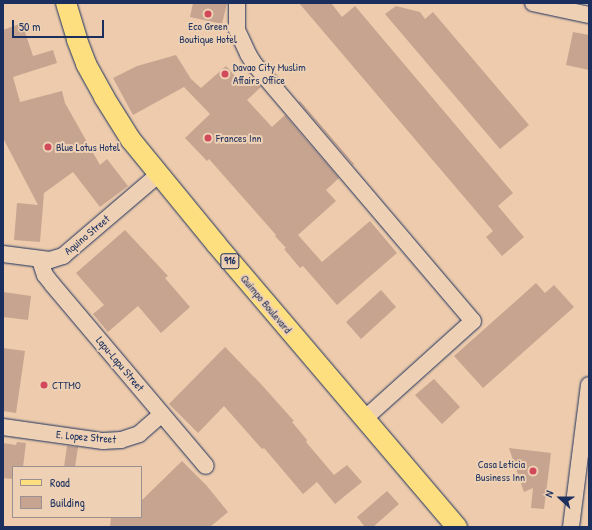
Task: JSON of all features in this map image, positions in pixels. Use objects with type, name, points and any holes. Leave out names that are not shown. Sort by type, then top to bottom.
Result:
[{"type":"main road","name":"Quimpo Boulevard","points":[[66,3],[81,52],[100,90],[121,125],[158,175],[457,527]]},
{"type":"street","points":[[237,3],[237,30],[255,65],[473,321],[364,419]]},
{"type":"street","points":[[533,3],[589,15]]},
{"type":"street","name":"Aquino Street","points":[[3,254],[40,260],[56,259],[63,256],[158,175]]},
{"type":"street","name":"Lapu-Lapu Street","points":[[40,260],[45,275],[52,284],[206,466]]},
{"type":"street","points":[[571,527],[589,385]]},
{"type":"street","name":"E. Lopez Street","points":[[3,427],[103,440],[122,440],[139,434],[162,414]]},
{"type":"building","name":"Eco Green Boutique Hotel","points":[[193,3],[227,3],[222,24],[190,17]]},
{"type":"building","points":[[299,3],[331,3],[342,17],[355,6],[513,193],[498,206],[524,237],[502,256],[486,237],[493,231]]},
{"type":"building","points":[[396,6],[420,12],[425,19],[433,12],[529,125],[500,149],[385,14]]},
{"type":"building","points":[[22,23],[33,56],[53,50],[57,63],[13,77],[20,102],[62,91],[65,103],[100,165],[107,159],[128,186],[100,207],[73,172],[44,193],[40,242],[14,240],[17,203],[38,205],[3,138],[3,30]]},
{"type":"building","points":[[573,32],[589,35],[589,70],[566,65]]},
{"type":"building","points":[[176,55],[191,79],[201,88],[226,66],[243,85],[252,77],[261,87],[247,100],[272,127],[285,115],[339,178],[326,190],[336,201],[298,235],[322,262],[370,221],[397,253],[337,305],[303,266],[300,268],[284,249],[286,248],[275,236],[276,235],[209,159],[207,161],[185,138],[210,114],[184,87],[133,115],[113,78],[137,66]]},
{"type":"building","points":[[300,101],[354,164],[353,165],[299,102]]},
{"type":"building","points":[[125,230],[168,276],[165,278],[190,307],[161,333],[138,306],[108,332],[93,314],[104,305],[76,273]]},
{"type":"building","points":[[536,283],[545,293],[554,285],[574,307],[483,388],[454,356]]},
{"type":"building","points":[[381,290],[396,307],[361,339],[346,322]]},
{"type":"building","points":[[3,292],[31,296],[28,320],[3,317]]},
{"type":"building","points":[[225,347],[294,421],[292,422],[307,440],[306,442],[334,475],[347,465],[362,482],[335,504],[317,482],[303,494],[264,448],[262,449],[224,406],[198,433],[169,404]]},
{"type":"building","points":[[3,348],[25,351],[16,413],[3,411]]},
{"type":"building","points":[[434,379],[460,407],[442,424],[415,395]]},
{"type":"building","points":[[17,442],[26,443],[23,466],[12,466],[12,479],[3,478],[3,443],[16,445]]},
{"type":"building","points":[[67,446],[78,447],[75,466],[64,466]]},
{"type":"building","name":"Casa Leticia Business Inn","points":[[509,448],[551,453],[544,509],[531,508],[533,488],[524,492]]},
{"type":"building","points":[[182,461],[207,486],[228,512],[210,527],[110,527],[111,518],[142,518],[142,500]]},
{"type":"building","points":[[387,491],[399,504],[373,527],[365,527],[357,517]]},
{"type":"place","name":"Eco Green Boutique Hotel","points":[[208,14]]},
{"type":"place","name":"Davao City Muslim Affairs Office","points":[[225,74]]},
{"type":"place","name":"Frances Inn","points":[[208,138]]},
{"type":"place","name":"Blue Lotus Hotel","points":[[48,147]]},
{"type":"place","name":"CTTMO","points":[[44,385]]},
{"type":"place","name":"Casa Leticia Business Inn","points":[[533,471]]}]
